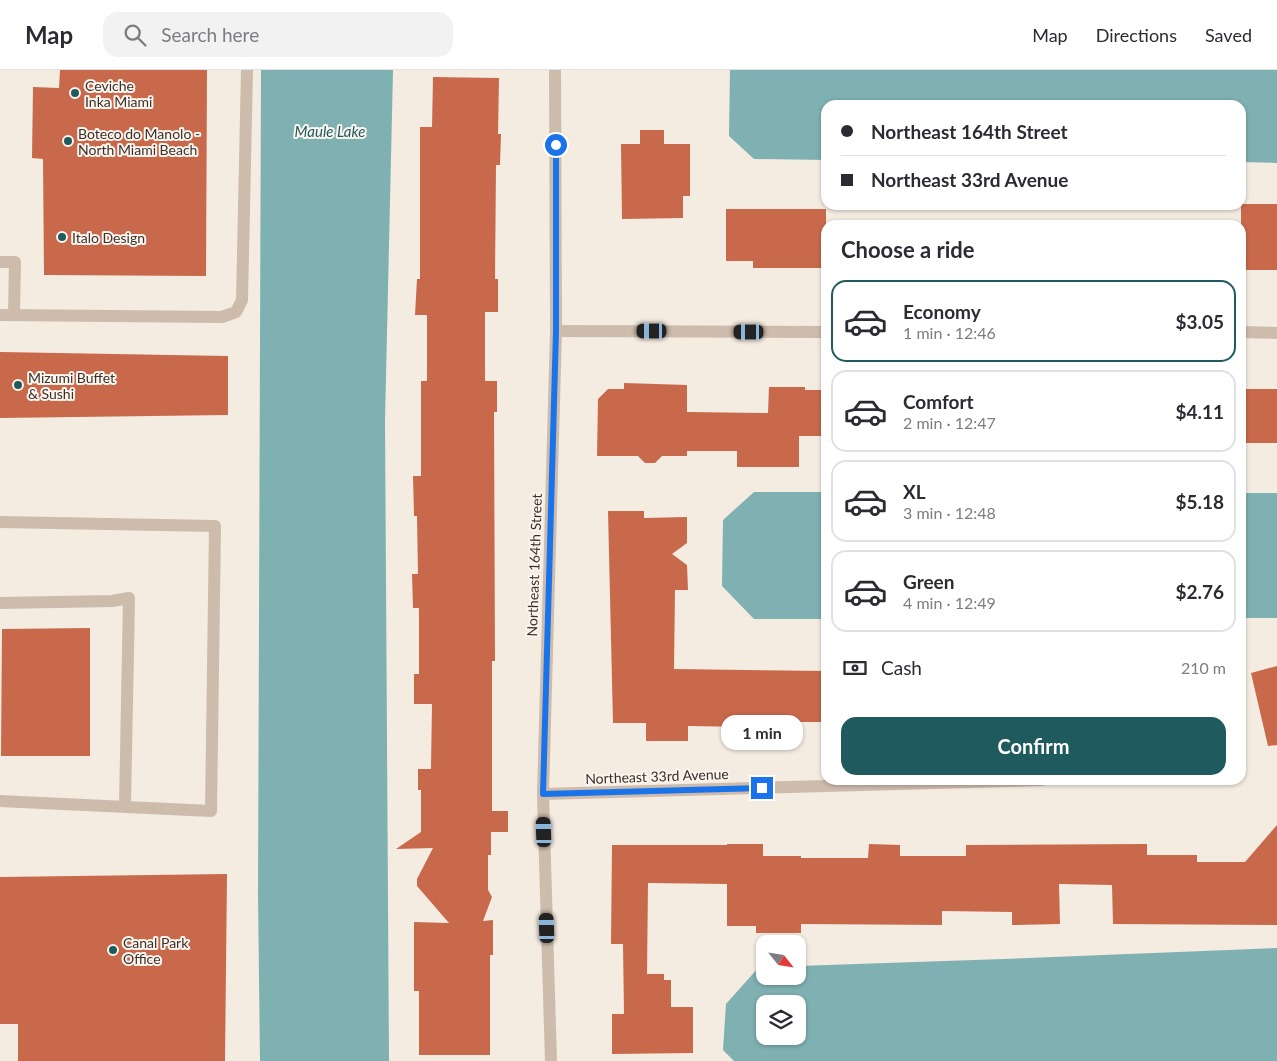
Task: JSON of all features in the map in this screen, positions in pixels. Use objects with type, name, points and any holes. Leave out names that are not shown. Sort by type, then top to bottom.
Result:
[{"type":"street","points":[[0,315],[222,318],[236,312],[242,300],[247,70]]},
{"type":"street","name":"Northeast 164th Street","points":[[551,1061],[543,794],[556,331],[555,70]]},
{"type":"street","points":[[0,262],[15,262],[14,315]]},
{"type":"street","points":[[556,331],[821,332]]},
{"type":"street","points":[[1246,332],[1277,332]]},
{"type":"street","points":[[0,522],[215,526],[211,811],[0,800]]},
{"type":"street","points":[[0,603],[112,601],[129,598],[125,806]]},
{"type":"street","name":"Northeast 33rd Avenue","points":[[543,794],[864,785]]},
{"type":"water","name":"Maule Lake","points":[[261,70],[393,70],[385,421],[389,1061],[260,1061],[258,893]]},
{"type":"water","points":[[730,70],[1277,70],[1277,163],[1246,162],[1246,100],[821,100],[821,160],[754,159],[729,136]]},
{"type":"water","points":[[754,492],[821,492],[821,619],[754,619],[722,586],[723,520]]},
{"type":"water","points":[[1246,493],[1277,493],[1277,618],[1246,618]]},
{"type":"water","points":[[1277,948],[1277,1061],[734,1061],[723,1050],[726,1004],[756,970],[756,985],[806,985],[806,966]]},
{"type":"building","points":[[60,70],[207,70],[206,276],[44,275],[43,159],[32,158],[33,87],[59,88]]},
{"type":"building","points":[[433,77],[499,78],[498,134],[501,134],[500,165],[496,165],[495,279],[498,279],[498,312],[485,312],[485,381],[497,381],[497,412],[494,412],[495,661],[492,661],[492,811],[508,811],[508,832],[491,832],[491,855],[488,855],[488,890],[492,897],[483,921],[493,920],[493,955],[490,955],[490,1055],[419,1055],[419,991],[414,991],[414,922],[449,923],[417,886],[417,879],[433,848],[396,849],[421,832],[421,790],[418,790],[418,769],[431,769],[432,704],[414,704],[414,674],[419,674],[419,608],[413,608],[412,574],[418,574],[417,516],[414,516],[413,476],[421,476],[421,381],[427,381],[427,315],[415,315],[417,279],[420,279],[420,127],[432,127]]},
{"type":"building","points":[[640,130],[664,130],[664,144],[690,144],[690,196],[683,196],[683,218],[622,219],[621,144],[640,144]]},
{"type":"building","points":[[1246,204],[1277,204],[1277,270],[1246,270],[1246,220],[1241,220],[1241,210],[1246,210]]},
{"type":"building","points":[[726,209],[826,210],[826,220],[821,220],[821,268],[753,268],[753,261],[726,261]]},
{"type":"building","points":[[0,352],[228,356],[228,415],[0,418]]},
{"type":"building","points":[[624,383],[687,385],[687,412],[768,413],[769,387],[805,387],[805,390],[821,390],[821,436],[799,436],[799,467],[737,467],[737,451],[687,451],[687,456],[662,456],[655,463],[645,463],[638,456],[597,456],[598,399],[608,389],[624,389]]},
{"type":"building","points":[[1246,389],[1277,389],[1277,443],[1246,443]]},
{"type":"building","points":[[608,511],[644,511],[644,518],[687,517],[687,543],[672,554],[687,565],[688,590],[675,590],[674,669],[821,671],[821,722],[800,722],[800,728],[688,726],[688,741],[646,741],[646,723],[613,723]]},
{"type":"building","points":[[90,628],[90,756],[1,756],[2,629]]},
{"type":"building","points":[[1277,666],[1277,745],[1268,746],[1251,673]]},
{"type":"building","points":[[1277,825],[1277,925],[1113,924],[1112,885],[1059,884],[1060,924],[1012,925],[1012,912],[942,911],[942,925],[801,924],[801,933],[756,933],[756,926],[727,926],[727,884],[648,883],[647,974],[664,974],[664,980],[671,980],[671,1007],[693,1007],[693,1053],[612,1054],[612,1014],[624,1014],[623,944],[611,944],[612,845],[763,844],[763,856],[868,858],[869,844],[900,845],[900,856],[966,856],[966,845],[1147,844],[1147,855],[1197,855],[1197,862],[1245,862]]},
{"type":"building","name":"Canal Park Office","points":[[227,874],[225,1061],[18,1061],[18,1024],[0,1024],[0,877]]},
{"type":"place","name":"Ceviche Inka Miami","points":[[75,93]]},
{"type":"place","name":"Boteco do Manolo - North Miami Beach","points":[[68,141]]},
{"type":"place","name":"Italo Design","points":[[62,237]]},
{"type":"place","name":"Mizumi Buffet & Sushi","points":[[18,385]]},
{"type":"place","name":"Canal Park Office","points":[[113,950]]},
{"type":"route","points":[[556,145],[556,331],[543,794],[762,788]]}]
